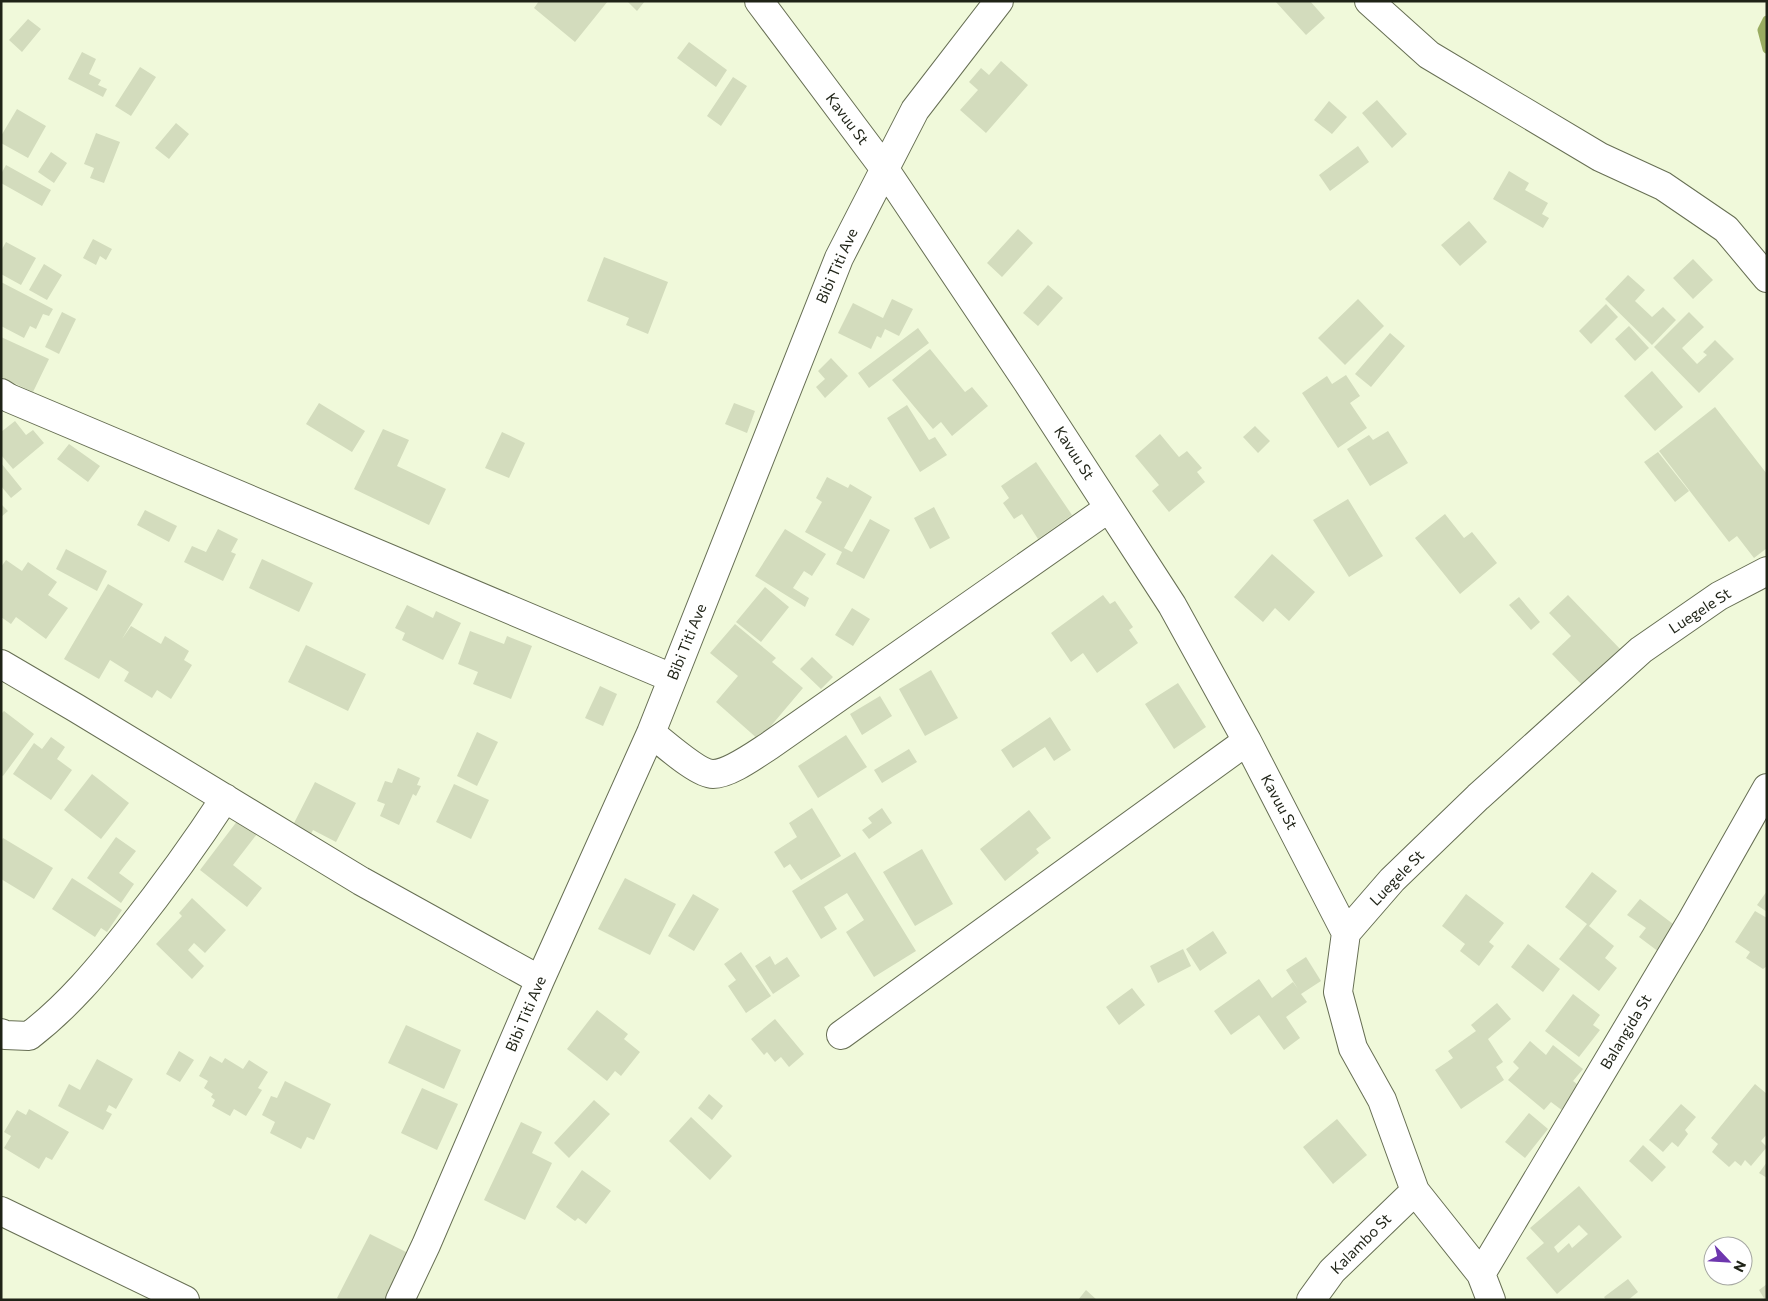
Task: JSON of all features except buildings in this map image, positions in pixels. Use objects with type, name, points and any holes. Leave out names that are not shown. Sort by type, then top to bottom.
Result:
[{"type":"street","name":"Kavuu St","points":[[758,1],[884,168],[1028,383],[1172,605],[1246,741],[1346,933]]},
{"type":"street","name":"Bibi Titi Ave","points":[[400,1300],[540,980],[651,733],[839,258],[915,110],[999,1]]},
{"type":"street","points":[[1368,1],[1429,55],[1600,157],[1664,186],[1726,229],[1767,278]]},
{"type":"street","points":[[1,393],[197,478],[672,678]]},
{"type":"street","points":[[651,733],[696,768],[712,774],[733,768],[769,746],[1109,508]]},
{"type":"street","name":"Luegele St","points":[[1346,933],[1392,880],[1478,797],[1641,650],[1719,596],[1767,571]]},
{"type":"street","points":[[1,664],[361,881],[540,980]]},
{"type":"street","points":[[841,1035],[1246,741]]},
{"type":"street","name":"Balangida St","points":[[1481,1274],[1691,922],[1767,788]]},
{"type":"street","points":[[1,1033],[29,1036],[51,1020],[90,980],[186,857],[224,798]]},
{"type":"street","points":[[1346,933],[1338,992],[1353,1048],[1382,1100],[1415,1191],[1481,1274],[1491,1300]]},
{"type":"street","name":"Kalambo St","points":[[1311,1300],[1332,1271],[1415,1191]]},
{"type":"street","points":[[1,1211],[185,1300]]},
{"type":"waterway","points":[[1767,20],[1762,30],[1767,49]]}]
